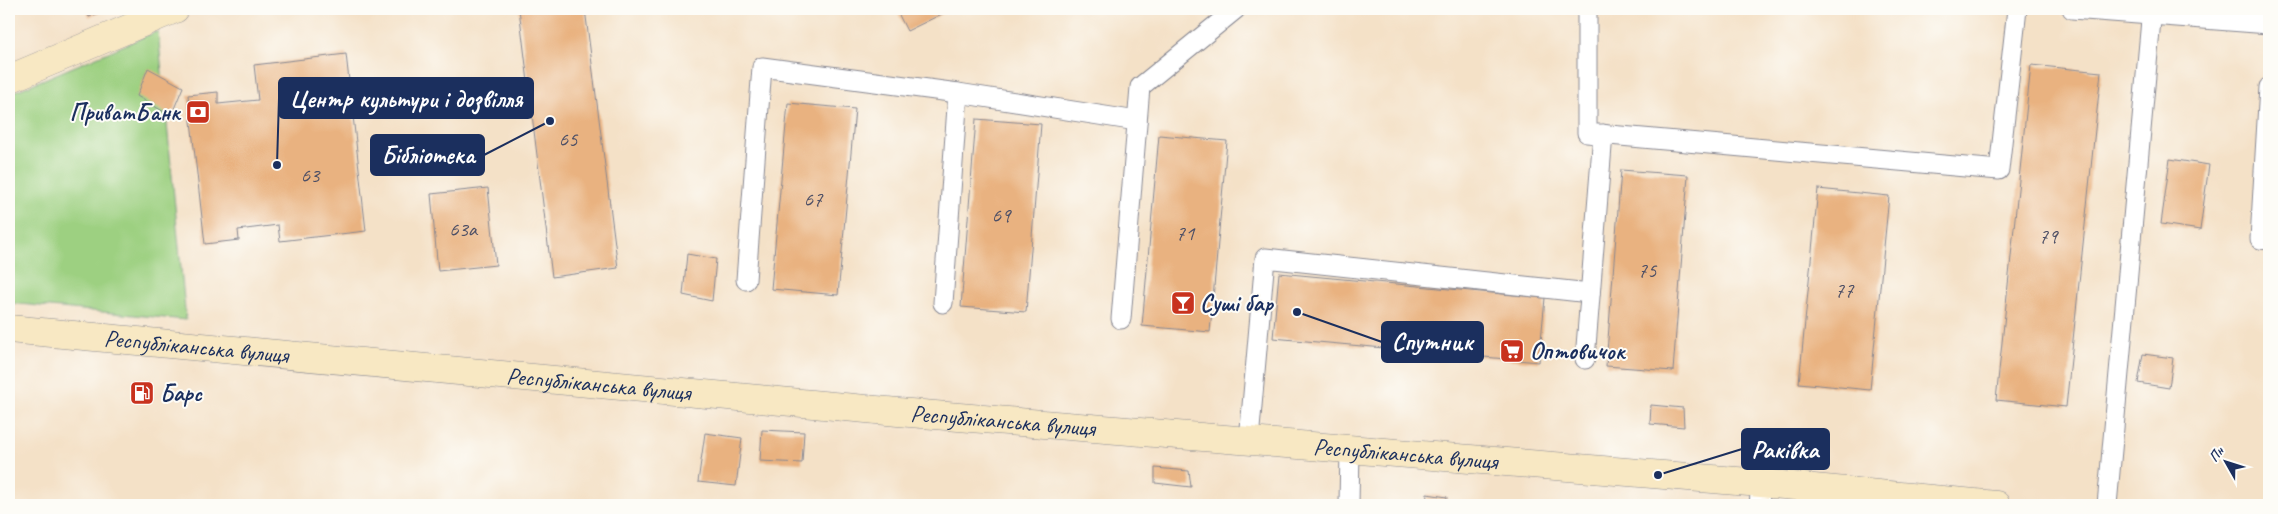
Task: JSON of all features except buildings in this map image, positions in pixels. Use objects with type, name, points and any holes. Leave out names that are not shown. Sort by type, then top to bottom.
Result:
[{"type":"main road","points":[[9,79],[175,9]]},
{"type":"main road","name":"Республіканська вулиця","points":[[9,329],[878,410],[1350,449],[1760,494],[1996,505]]},
{"type":"lane","points":[[1121,319],[1140,87],[1236,9]]},
{"type":"lane","points":[[1587,9],[1587,133],[1999,170],[2018,9]]},
{"type":"lane","points":[[2072,9],[2151,12],[2269,24]]},
{"type":"lane","points":[[2107,505],[2151,12]]},
{"type":"lane","points":[[746,280],[762,67],[958,93],[1137,121]]},
{"type":"lane","points":[[2269,87],[2260,239],[2269,240]]},
{"type":"lane","points":[[943,303],[958,93]]},
{"type":"lane","points":[[1585,359],[1603,134]]},
{"type":"lane","points":[[1249,440],[1265,258],[1590,294]]},
{"type":"lane","points":[[1349,505],[1350,449]]},
{"type":"green space","points":[[158,31],[186,320],[9,303],[9,94]]},
{"type":"place","name":"ПриватБанк","points":[[198,112]]},
{"type":"place","name":"Бібліотека","points":[[550,121]]},
{"type":"place","name":"Центр культури і дозвілля","points":[[277,165]]},
{"type":"place","name":"Суші бар","points":[[1183,303]]},
{"type":"place","name":"Спутник","points":[[1297,312]]},
{"type":"place","name":"Оптовичок","points":[[1512,351]]},
{"type":"place","name":"Барс","points":[[142,393]]},
{"type":"place","name":"Раківка","points":[[1658,475]]}]
